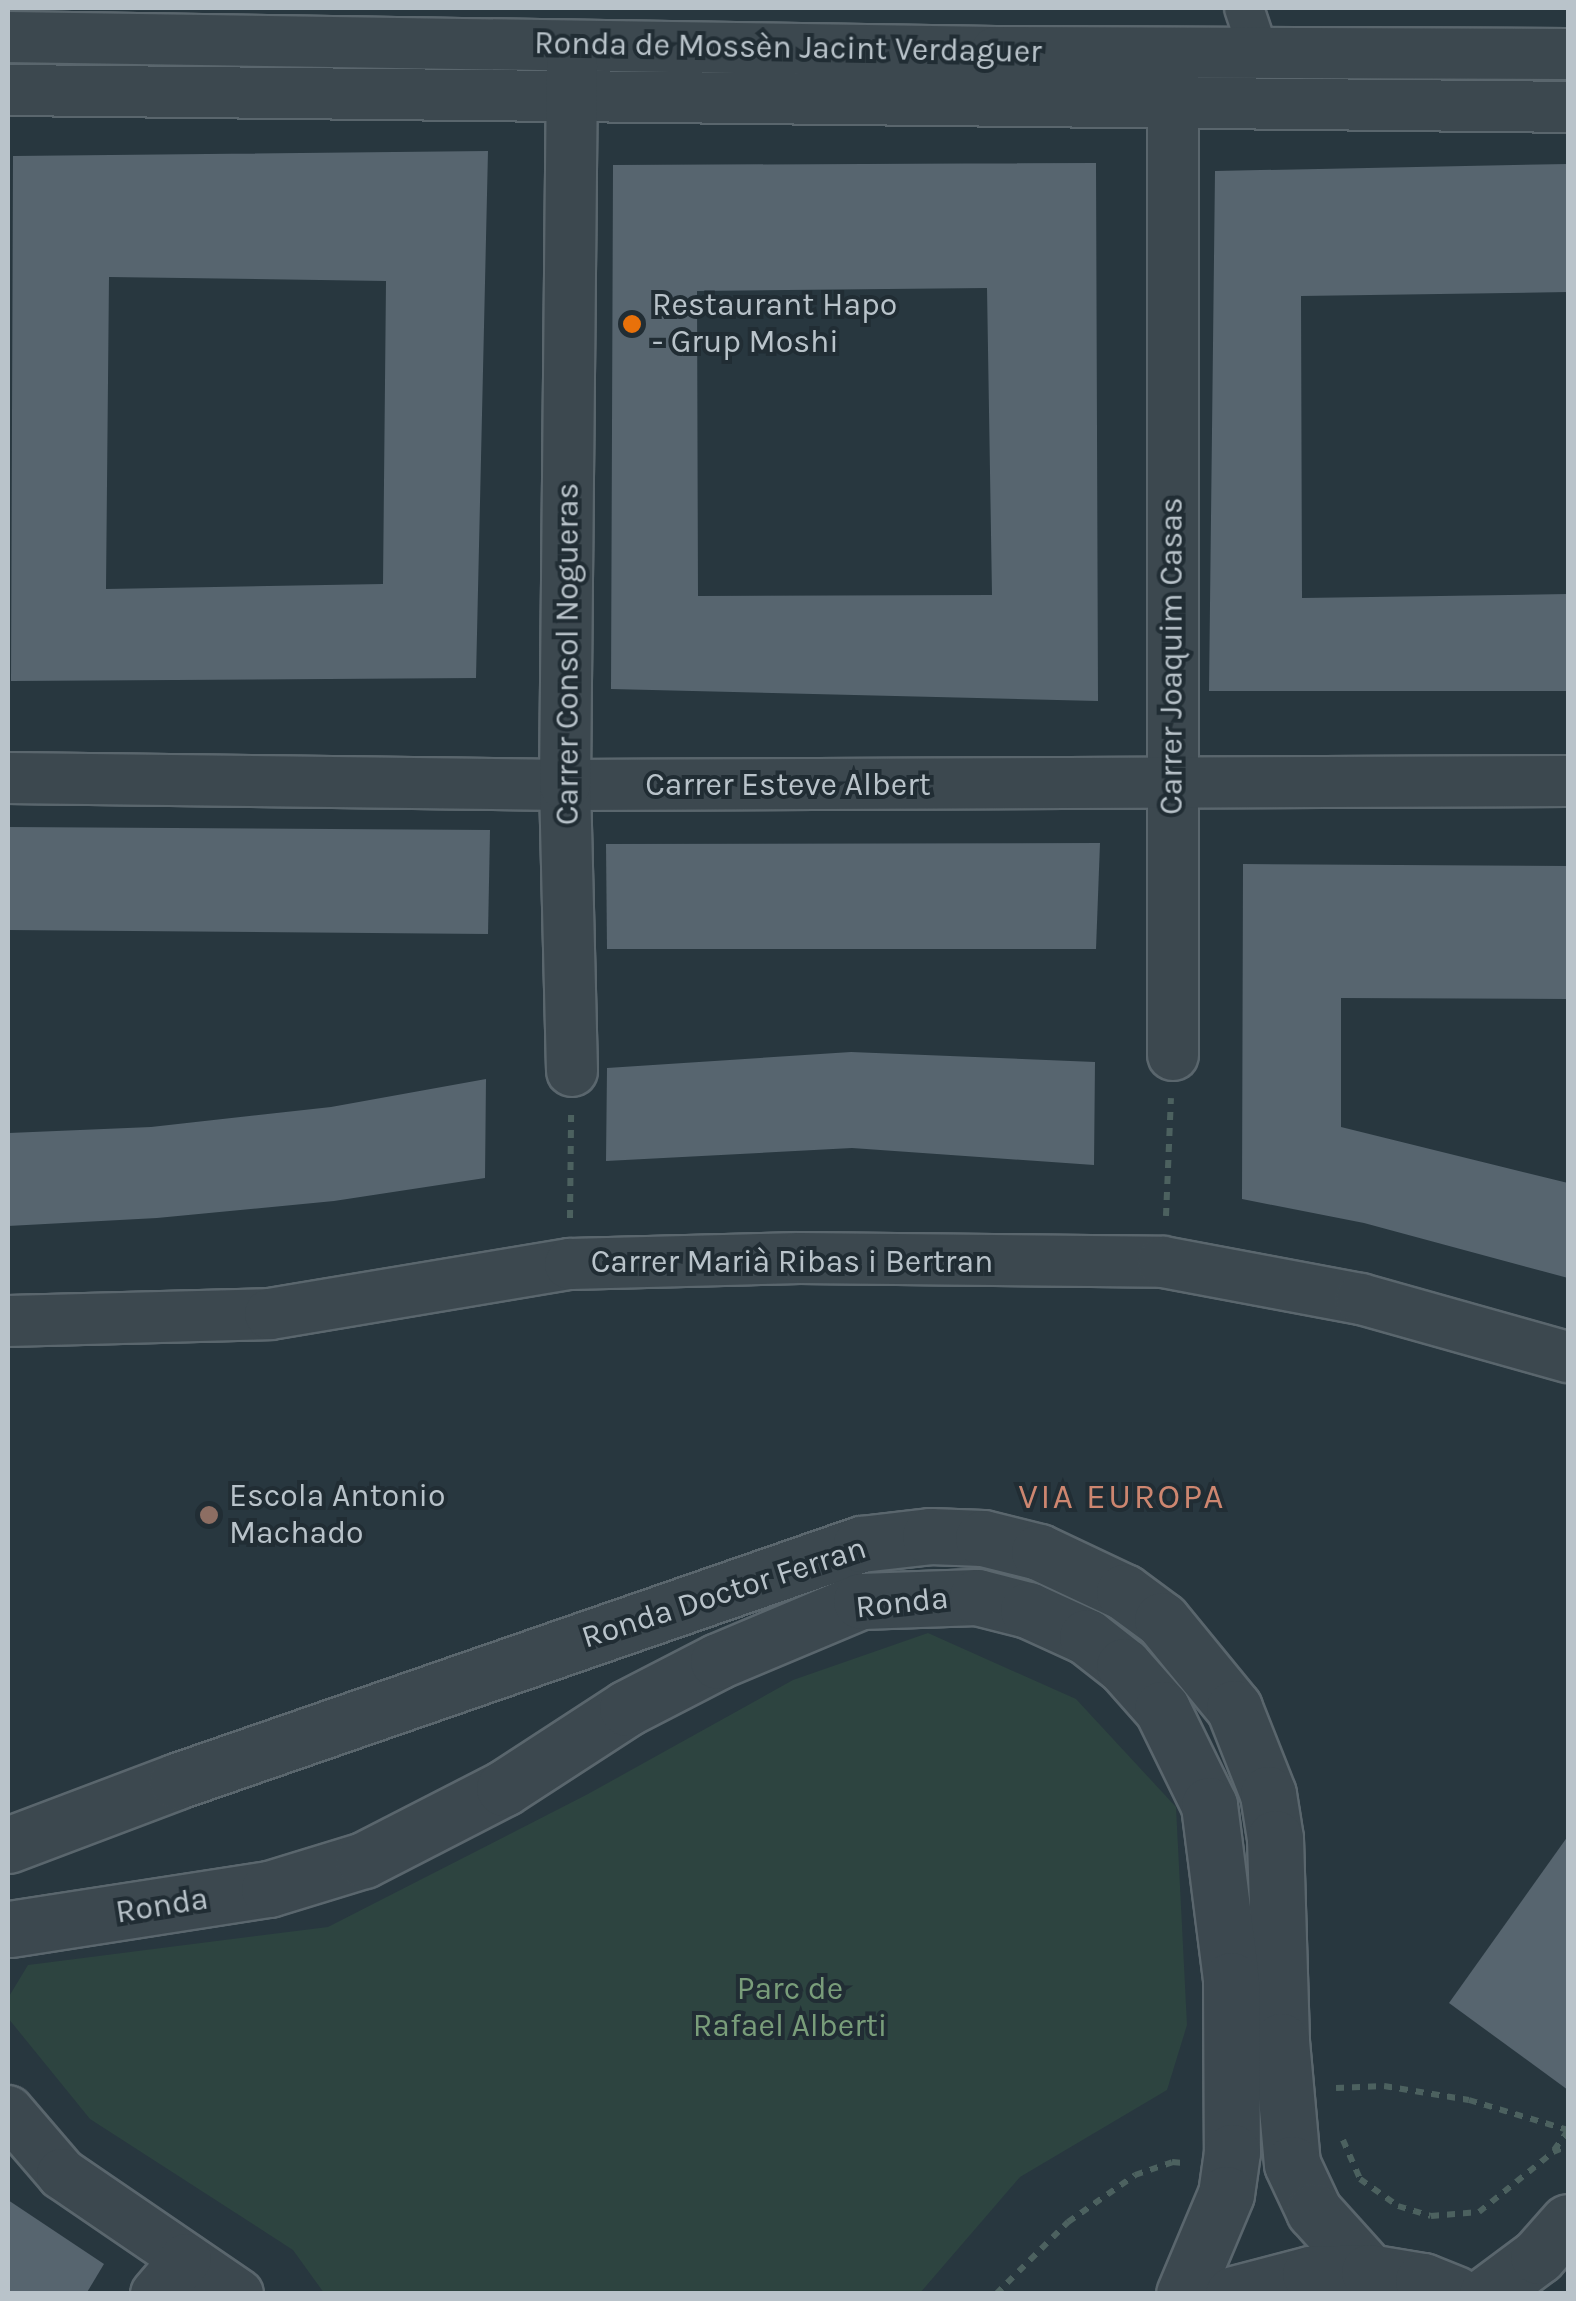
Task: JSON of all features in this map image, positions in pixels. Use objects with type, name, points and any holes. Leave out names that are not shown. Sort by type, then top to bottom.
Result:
[{"type":"street","name":"Ronda de Mossèn Jacint Verdaguer","points":[[8,37],[996,52],[1172,50],[1251,29],[1568,54]]},
{"type":"street","name":"Carrer Consol Nogueras","points":[[572,45],[565,786],[572,1071]]},
{"type":"street","name":"Carrer Joaquim Casas","points":[[1172,50],[1173,1055]]},
{"type":"street","name":"Ronda de Mossèn Jacint Verdaguer","points":[[8,90],[1568,107]]},
{"type":"street","name":"Carrer Esteve Albert","points":[[8,778],[565,786],[1568,781]]},
{"type":"street","name":"Carrer Marià Ribas i Bertran","points":[[8,1321],[270,1314],[570,1264],[800,1258],[1164,1262],[1361,1299],[1568,1357]]},
{"type":"street","name":"Ronda Doctor Ferran","points":[[8,1844],[861,1544],[930,1536],[983,1538],[1039,1552],[1124,1592],[1162,1620],[1234,1708],[1268,1794],[1275,1838],[1287,2141],[1300,2185],[1314,2211],[1370,2272]]},
{"type":"street","name":"Ronda","points":[[8,1915],[270,1889],[364,1860],[504,1788],[642,1700],[718,1661],[861,1602],[978,1597],[1028,1610],[1087,1637],[1124,1666],[1162,1708],[1209,1805],[1231,1980],[1232,2152],[1226,2194],[1184,2294]]},
{"type":"street","points":[[8,2112],[62,2174],[171,2276],[238,2294]]},
{"type":"street","points":[[1486,2294],[1538,2256],[1568,2222]]},
{"type":"street","points":[[1233,2294],[1310,2274],[1370,2272],[1424,2281],[1454,2294]]},
{"type":"path","points":[[1164,1262],[1173,1055]]},
{"type":"path","points":[[570,1264],[572,1071]]},
{"type":"path","points":[[1285,2098],[1321,2088],[1384,2086],[1469,2100],[1568,2131],[1553,2152]]},
{"type":"green space","name":"Parc de Rafael Alberti","points":[[928,1633],[1076,1699],[1176,1807],[1187,2025],[1167,2090],[1020,2177],[920,2293],[324,2293],[293,2250],[90,2119],[8,2018],[8,1998],[28,1965],[328,1927],[588,1794],[793,1680]]},
{"type":"building","points":[[488,151],[476,678],[11,681],[13,156]],"holes":[[[109,277],[386,281],[383,584],[106,589]]]},
{"type":"building","points":[[1096,163],[1098,701],[611,689],[613,165]],"holes":[[[987,288],[992,595],[698,596],[697,291]]]},
{"type":"building","points":[[1568,164],[1568,292],[1301,296],[1302,598],[1568,594],[1568,691],[1209,691],[1215,171]]},
{"type":"building","points":[[9,827],[490,830],[488,934],[8,930]]},
{"type":"building","points":[[1100,843],[1096,949],[607,949],[606,844]]},
{"type":"building","points":[[1243,864],[1568,866],[1568,999],[1341,998],[1341,1127],[1568,1183],[1568,1278],[1364,1223],[1242,1199]]},
{"type":"building","points":[[851,1052],[1095,1062],[1094,1165],[852,1148],[606,1161],[607,1068]]},
{"type":"building","points":[[486,1079],[485,1178],[334,1201],[157,1218],[8,1226],[9,1133],[151,1127],[331,1107]]},
{"type":"building","points":[[1568,1836],[1568,2090],[1449,2003]]},
{"type":"building","points":[[8,2200],[104,2264],[86,2294],[8,2294]]},
{"type":"place","name":"Restaurant Hapo - Grup Moshi","points":[[632,324]]},
{"type":"place","name":"Escola Antonio Machado","points":[[209,1515]]},
{"type":"district","name":"VIA EUROPA","points":[[1122,1497]]}]
